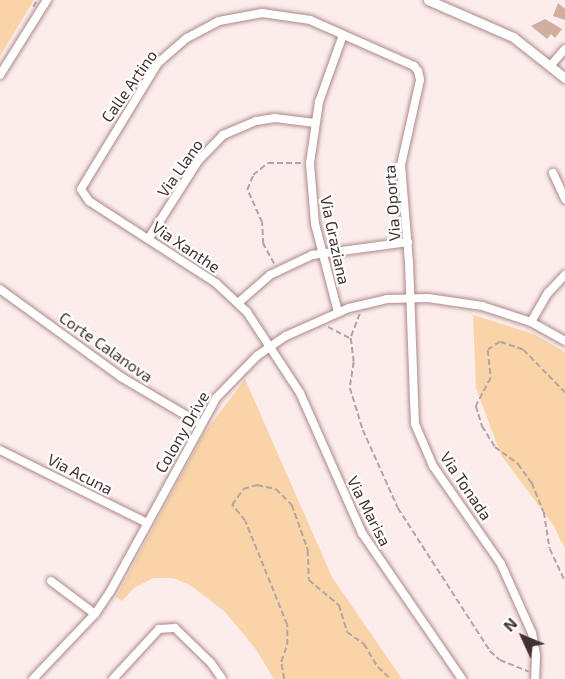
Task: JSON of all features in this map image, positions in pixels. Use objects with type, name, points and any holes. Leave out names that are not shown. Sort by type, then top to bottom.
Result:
[{"type":"main road","points":[[428,0],[492,26],[551,65],[565,78]]},
{"type":"street","points":[[0,75],[47,0]]},
{"type":"street","name":"Calle Artino","points":[[81,183],[158,63],[203,28],[238,16],[262,13],[310,20],[414,66],[418,71]]},
{"type":"street","name":"Via Graziana","points":[[338,312],[312,204],[310,163],[315,123],[343,35]]},
{"type":"street","points":[[551,65],[565,49]]},
{"type":"street","name":"Via Oporta","points":[[410,298],[401,165],[420,80],[418,71]]},
{"type":"street","name":"Via Llano","points":[[149,238],[198,161],[223,135],[256,121],[275,118],[315,123]]},
{"type":"street","points":[[553,172],[565,199]]},
{"type":"street","name":"Via Xanthe","points":[[81,183],[89,201],[198,270],[238,303],[271,345]]},
{"type":"street","points":[[238,303],[279,269],[322,253],[408,242]]},
{"type":"street","points":[[531,322],[548,293],[565,275]]},
{"type":"street","name":"Corte Calanova","points":[[0,289],[121,377],[199,423]]},
{"type":"street","name":"Colony Drive","points":[[33,679],[95,614],[147,524],[199,423],[235,375],[271,345],[320,318],[359,305],[410,298],[462,301],[531,322],[565,341]]},
{"type":"street","name":"Via Tonada","points":[[410,298],[415,424],[433,466],[501,564],[532,633],[535,677]]},
{"type":"street","name":"Via Marisa","points":[[271,345],[300,393],[362,533],[462,679]]},
{"type":"street","name":"Via Acuna","points":[[0,450],[13,453],[147,524]]},
{"type":"street","points":[[51,581],[95,614]]},
{"type":"street","points":[[113,679],[159,629],[176,628],[212,663],[222,679]]},
{"type":"path","points":[[279,269],[263,244],[262,223],[247,190],[253,175],[268,163],[310,163]]},
{"type":"path","points":[[359,305],[360,318],[351,338],[354,362],[349,381],[354,400],[398,507],[490,651],[500,660],[535,677]]},
{"type":"path","points":[[320,318],[334,332],[351,338]]},
{"type":"path","points":[[565,393],[523,350],[500,342],[488,350],[491,378],[476,406],[482,426],[495,447],[519,464],[532,483],[544,512],[550,549],[565,581]]},
{"type":"path","points":[[284,679],[280,662],[289,630],[245,521],[232,505],[243,489],[256,485],[276,489],[292,505],[308,550],[309,580],[339,605],[347,632],[364,644],[378,667],[391,679]]},
{"type":"shaded area","points":[[0,0],[34,0],[0,56]]},
{"type":"shaded area","points":[[473,315],[534,334],[565,352],[565,549],[554,526],[501,455],[476,388]]},
{"type":"shaded area","points":[[245,379],[332,577],[402,679],[274,679],[255,648],[225,612],[190,585],[173,578],[153,578],[134,588],[122,601],[116,597],[203,435]]},
{"type":"building","points":[[558,3],[565,9],[565,20],[553,16]]},
{"type":"building","points":[[545,19],[562,29],[555,38],[551,34],[547,39],[531,26]]}]
